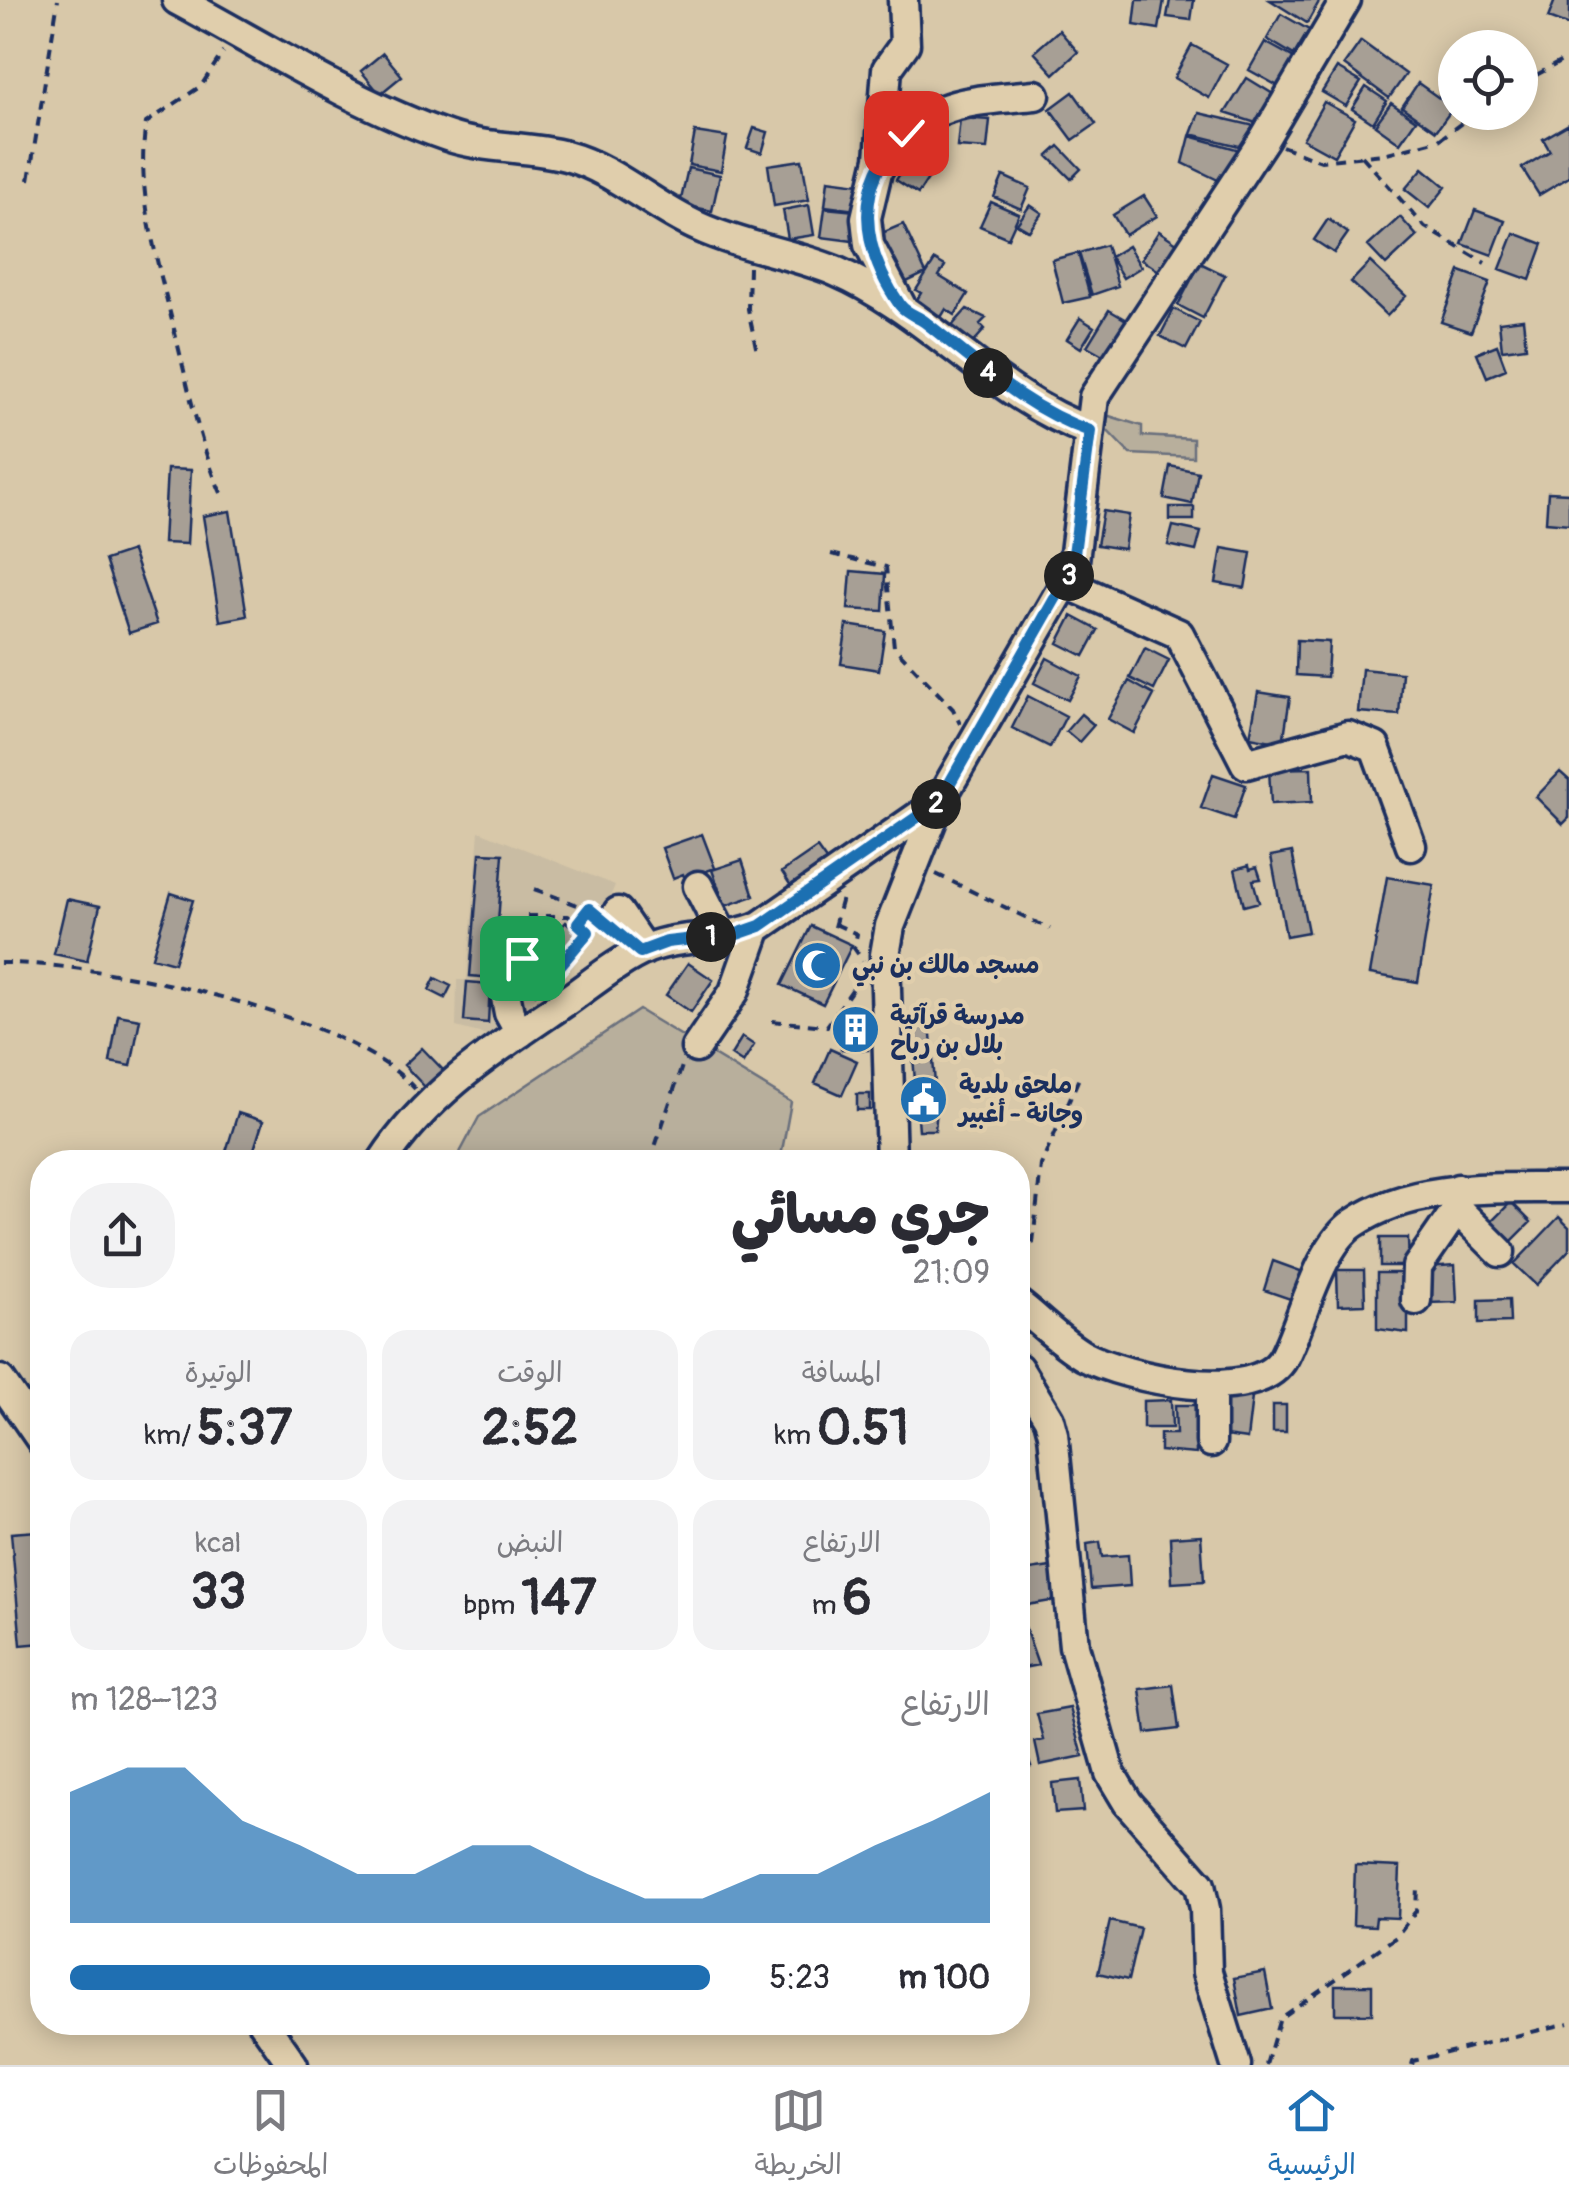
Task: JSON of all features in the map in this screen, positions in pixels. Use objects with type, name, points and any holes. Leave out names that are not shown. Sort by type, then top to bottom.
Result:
[{"type":"street","points":[[177,0],[328,82],[449,136],[568,156],[613,176],[694,225],[749,248],[834,271],[903,309],[1056,420],[1090,431]]},
{"type":"street","points":[[903,0],[905,44],[888,69],[878,170],[866,233],[903,309]]},
{"type":"street","points":[[891,1150],[885,955],[914,862],[939,802],[1072,569],[1094,398],[1264,139],[1346,0]]},
{"type":"street","points":[[878,170],[894,144],[940,108],[1035,95]]},
{"type":"street","points":[[1064,583],[1179,634],[1246,764],[1348,736],[1375,746],[1411,846]]},
{"type":"street","points":[[392,1150],[428,1104],[514,1023],[644,950],[757,927],[939,802]]},
{"type":"street","points":[[698,886],[723,936]]},
{"type":"street","points":[[608,914],[644,950]]},
{"type":"street","points":[[696,1048],[734,992],[757,927]]},
{"type":"street","points":[[512,967],[514,1023]]},
{"type":"street","points":[[1030,1314],[1082,1355],[1141,1378],[1211,1385],[1262,1377],[1275,1370],[1322,1266],[1350,1224],[1384,1208],[1470,1206],[1569,1188]]},
{"type":"street","points":[[1470,1206],[1500,1252]]},
{"type":"street","points":[[1416,1300],[1417,1267],[1470,1206]]},
{"type":"street","points":[[0,1380],[30,1424]]},
{"type":"street","points":[[1211,1385],[1211,1442]]},
{"type":"street","points":[[1030,1388],[1054,1434],[1074,1646],[1110,1773],[1128,1803],[1200,1884],[1205,1909],[1207,1972],[1236,2065]]},
{"type":"street","points":[[272,2035],[293,2065]]},
{"type":"path","points":[[29,180],[58,0]]},
{"type":"path","points":[[221,493],[204,453],[159,266],[141,152],[146,123],[201,86],[236,32]]},
{"type":"path","points":[[1538,74],[1569,57]]},
{"type":"path","points":[[1264,139],[1321,161],[1440,140],[1453,130]]},
{"type":"path","points":[[1362,156],[1425,227],[1485,262]]},
{"type":"path","points":[[749,248],[748,309],[758,352]]},
{"type":"path","points":[[831,554],[886,568],[894,647],[952,709],[971,746]]},
{"type":"path","points":[[914,862],[1050,929]]},
{"type":"path","points":[[534,889],[608,914]]},
{"type":"path","points":[[772,1021],[827,1026],[870,967],[857,956],[857,934],[834,926],[842,893]]},
{"type":"path","points":[[578,923],[589,909]]},
{"type":"path","points":[[514,1023],[588,932],[568,916],[527,916]]},
{"type":"path","points":[[512,967],[535,961],[551,976]]},
{"type":"path","points":[[0,963],[44,963],[220,995],[367,1050],[398,1069],[428,1104]]},
{"type":"path","points":[[654,1150],[679,1067],[696,1048]]},
{"type":"path","points":[[1030,1246],[1042,1165],[1079,1078]]},
{"type":"path","points":[[1266,2065],[1280,2018],[1396,1937],[1416,1911],[1417,1887]]},
{"type":"path","points":[[1412,2065],[1414,2061],[1569,2024]]},
{"type":"shaded area","points":[[1106,415],[1142,426],[1142,436],[1193,439],[1193,457],[1130,454],[1104,427]]},
{"type":"shaded area","points":[[479,831],[615,885],[600,922],[532,1002],[487,1035],[456,1027],[457,980],[467,980]]},
{"type":"shaded area","points":[[639,1010],[791,1102],[782,1150],[461,1150],[479,1117]]},
{"type":"building","points":[[1137,0],[1164,0],[1159,29],[1134,25]]},
{"type":"building","points":[[1170,0],[1194,0],[1191,20],[1167,17]]},
{"type":"building","points":[[1270,0],[1320,0],[1307,23]]},
{"type":"building","points":[[1555,0],[1569,0],[1569,26],[1548,18]]},
{"type":"building","points":[[1281,14],[1309,30],[1294,55],[1267,39]]},
{"type":"building","points":[[1059,30],[1078,52],[1054,74],[1034,52]]},
{"type":"building","points":[[1361,41],[1406,74],[1389,98],[1344,65]]},
{"type":"building","points":[[1265,42],[1294,58],[1278,86],[1249,70]]},
{"type":"building","points":[[1192,45],[1227,64],[1209,98],[1174,78]]},
{"type":"building","points":[[383,53],[402,76],[380,94],[361,71]]},
{"type":"building","points":[[1337,68],[1361,82],[1346,106],[1322,92]]},
{"type":"building","points":[[1247,78],[1273,94],[1256,123],[1225,113]]},
{"type":"building","points":[[1418,83],[1438,97],[1438,128],[1436,131],[1402,107]]},
{"type":"building","points":[[1366,87],[1387,101],[1373,123],[1352,109]]},
{"type":"building","points":[[1073,92],[1096,124],[1073,140],[1050,109]]},
{"type":"building","points":[[1324,102],[1355,119],[1334,156],[1303,139]]},
{"type":"building","points":[[1391,103],[1416,120],[1400,143],[1375,125]]},
{"type":"building","points":[[1199,113],[1255,126],[1243,147],[1191,134]]},
{"type":"building","points":[[960,118],[990,120],[987,149],[957,147]]},
{"type":"building","points":[[1569,124],[1569,177],[1539,195],[1522,168],[1550,151],[1543,139]]},
{"type":"building","points":[[754,128],[768,132],[762,153],[747,148]]},
{"type":"building","points":[[695,132],[727,137],[721,171],[689,165]]},
{"type":"building","points":[[1190,136],[1240,150],[1220,181],[1183,163]]},
{"type":"building","points":[[919,145],[941,159],[918,194],[896,180]]},
{"type":"building","points":[[1059,146],[1081,169],[1071,179],[1048,156]]},
{"type":"building","points":[[802,160],[809,200],[774,206],[768,165]]},
{"type":"building","points":[[688,168],[720,175],[712,211],[680,204]]},
{"type":"building","points":[[1423,168],[1446,187],[1429,208],[1405,189]]},
{"type":"building","points":[[1003,176],[1030,188],[1021,209],[994,197]]},
{"type":"building","points":[[828,180],[859,184],[856,210],[825,206]]},
{"type":"building","points":[[1144,196],[1157,216],[1125,235],[1113,215]]},
{"type":"building","points":[[991,202],[1019,214],[1008,238],[980,226]]},
{"type":"building","points":[[809,205],[814,235],[788,239],[783,210]]},
{"type":"building","points":[[1030,205],[1042,213],[1029,231],[1017,224]]},
{"type":"building","points":[[825,208],[856,211],[853,241],[821,237]]},
{"type":"building","points":[[1475,210],[1505,221],[1492,255],[1462,244]]},
{"type":"building","points":[[1400,217],[1417,236],[1386,265],[1368,246]]},
{"type":"building","points":[[1328,219],[1348,233],[1334,253],[1314,240]]},
{"type":"building","points":[[903,224],[926,273],[898,286],[875,236]]},
{"type":"building","points":[[1159,231],[1180,245],[1162,273],[1141,259]]},
{"type":"building","points":[[1514,233],[1543,244],[1530,280],[1500,269]]},
{"type":"building","points":[[1106,245],[1118,286],[1092,295],[1079,253]]},
{"type":"building","points":[[1128,246],[1141,267],[1123,278],[1110,257]]},
{"type":"building","points":[[1078,253],[1090,297],[1063,303],[1052,260]]},
{"type":"building","points":[[935,260],[945,266],[939,276],[968,294],[955,315],[946,309],[937,324],[912,308],[921,293],[916,290]]},
{"type":"building","points":[[1370,262],[1406,296],[1387,316],[1351,282]]},
{"type":"building","points":[[1200,263],[1225,275],[1203,318],[1178,305]]},
{"type":"building","points":[[1460,271],[1490,282],[1471,332],[1441,322]]},
{"type":"building","points":[[967,309],[986,318],[980,324],[985,329],[971,345],[951,327]]},
{"type":"building","points":[[1174,309],[1200,322],[1186,349],[1160,336]]},
{"type":"building","points":[[1109,310],[1133,324],[1112,360],[1087,346]]},
{"type":"building","points":[[1080,318],[1094,327],[1081,348],[1067,339]]},
{"type":"building","points":[[1523,319],[1526,347],[1502,350],[1499,322]]},
{"type":"building","points":[[1497,345],[1506,369],[1487,377],[1477,353]]},
{"type":"building","points":[[1170,466],[1198,472],[1192,504],[1164,498]]},
{"type":"building","points":[[167,469],[191,470],[187,544],[163,543]]},
{"type":"building","points":[[1548,492],[1569,493],[1569,524],[1546,522]]},
{"type":"building","points":[[1170,507],[1194,507],[1194,520],[1170,520]]},
{"type":"building","points":[[230,511],[247,616],[220,621],[203,516]]},
{"type":"building","points":[[1103,511],[1129,515],[1124,549],[1097,545]]},
{"type":"building","points":[[1173,526],[1201,532],[1196,551],[1168,545]]},
{"type":"building","points":[[1222,548],[1251,553],[1245,588],[1216,583]]},
{"type":"building","points":[[132,551],[157,624],[129,633],[105,560]]},
{"type":"building","points":[[851,571],[885,574],[883,611],[848,609]]},
{"type":"building","points":[[1072,616],[1098,630],[1084,656],[1058,643]]},
{"type":"building","points":[[847,625],[885,631],[879,670],[841,664]]},
{"type":"building","points":[[1297,640],[1329,642],[1327,677],[1296,675]]},
{"type":"building","points":[[1145,648],[1169,660],[1154,690],[1130,678]]},
{"type":"building","points":[[1047,658],[1081,676],[1068,700],[1034,683]]},
{"type":"building","points":[[1362,669],[1402,673],[1399,715],[1358,712]]},
{"type":"building","points":[[1129,681],[1154,695],[1134,733],[1108,719]]},
{"type":"building","points":[[1258,692],[1290,697],[1283,743],[1250,737]]},
{"type":"building","points":[[1028,696],[1066,716],[1050,747],[1012,728]]},
{"type":"building","points":[[1081,714],[1094,725],[1079,742],[1066,731]]},
{"type":"building","points":[[1311,768],[1312,802],[1271,804],[1269,769]]},
{"type":"building","points":[[1560,772],[1569,780],[1569,818],[1563,824],[1536,797]]},
{"type":"building","points":[[1213,774],[1246,785],[1234,819],[1201,808]]},
{"type":"building","points":[[702,834],[715,868],[685,879],[683,874],[673,878],[662,848]]},
{"type":"building","points":[[817,848],[827,862],[791,886],[782,872]]},
{"type":"building","points":[[1292,852],[1308,932],[1286,936],[1271,856]]},
{"type":"building","points":[[480,853],[503,854],[494,978],[470,976]]},
{"type":"building","points":[[742,860],[754,896],[725,906],[712,870]]},
{"type":"building","points":[[1249,865],[1250,869],[1257,867],[1261,879],[1253,880],[1259,902],[1244,906],[1235,869]]},
{"type":"building","points":[[1387,877],[1434,885],[1418,982],[1370,974]]},
{"type":"building","points":[[171,893],[193,900],[174,963],[152,957]]},
{"type":"building","points":[[67,899],[100,906],[87,961],[54,954]]},
{"type":"building","points":[[566,922],[582,936],[553,970],[536,956]]},
{"type":"building","name":"مسجد مالك بن نبي","points":[[811,926],[852,945],[823,1004],[782,985]]},
{"type":"building","points":[[688,963],[713,980],[691,1012],[666,995]]},
{"type":"building","points":[[535,969],[545,977],[533,991],[523,983]]},
{"type":"building","points":[[435,978],[451,986],[445,998],[429,990]]},
{"type":"building","points":[[467,982],[490,984],[488,1023],[464,1021]]},
{"type":"building","name":"مدرسة قرآتية بلال بن رباح","points":[[841,1010],[869,1010],[868,1050],[841,1049]]},
{"type":"building","points":[[927,1010],[939,1020],[930,1022],[937,1109],[935,1130],[919,1130],[911,1032],[915,1032],[914,1021]]},
{"type":"building","points":[[118,1015],[140,1019],[131,1066],[110,1062]]},
{"type":"building","points":[[742,1037],[754,1045],[743,1063],[731,1055]]},
{"type":"building","points":[[422,1048],[444,1071],[426,1088],[404,1065]]},
{"type":"building","points":[[830,1049],[857,1061],[842,1095],[815,1083]]},
{"type":"building","points":[[857,1094],[870,1094],[870,1110],[857,1110]]},
{"type":"building","points":[[238,1113],[263,1121],[254,1150],[226,1150]]},
{"type":"building","points":[[1511,1202],[1531,1222],[1509,1244],[1489,1224]]},
{"type":"building","points":[[1559,1217],[1569,1227],[1569,1250],[1536,1285],[1514,1264]]},
{"type":"building","points":[[1380,1238],[1408,1238],[1409,1266],[1380,1266]]},
{"type":"building","points":[[1273,1261],[1306,1273],[1296,1301],[1264,1290]]},
{"type":"building","points":[[1455,1265],[1457,1302],[1428,1303],[1426,1267]]},
{"type":"building","points":[[1337,1270],[1364,1270],[1365,1304],[1338,1305]]},
{"type":"building","points":[[1377,1273],[1408,1273],[1408,1333],[1377,1329]]},
{"type":"building","points":[[1509,1299],[1510,1322],[1479,1323],[1479,1300]]},
{"type":"building","points":[[1253,1389],[1247,1439],[1218,1435],[1224,1393]]},
{"type":"building","points":[[1171,1400],[1172,1428],[1143,1428],[1143,1401]]},
{"type":"building","points":[[1175,1405],[1195,1405],[1196,1454],[1160,1451],[1160,1434],[1176,1434]]},
{"type":"building","points":[[1273,1405],[1286,1405],[1286,1432],[1273,1432]]},
{"type":"building","points":[[30,1532],[30,1644],[21,1645],[11,1533]]},
{"type":"building","points":[[1201,1535],[1204,1581],[1172,1583],[1170,1537]]},
{"type":"building","points":[[1100,1542],[1102,1557],[1128,1555],[1130,1586],[1091,1589],[1087,1544]]},
{"type":"building","points":[[1051,1567],[1057,1600],[1030,1604],[1030,1570]]},
{"type":"building","points":[[1030,1642],[1038,1665],[1030,1667]]},
{"type":"building","points":[[1173,1685],[1179,1729],[1146,1733],[1140,1689]]},
{"type":"building","points":[[1070,1708],[1083,1756],[1040,1765],[1035,1742],[1044,1740],[1037,1714]]},
{"type":"building","points":[[1080,1780],[1083,1811],[1055,1813],[1052,1783]]},
{"type":"building","points":[[1355,1865],[1400,1867],[1398,1918],[1376,1917],[1375,1926],[1353,1925]]},
{"type":"building","points":[[1110,1921],[1140,1928],[1128,1980],[1098,1973]]},
{"type":"building","points":[[1265,1972],[1272,2009],[1241,2016],[1234,1978]]},
{"type":"building","points":[[1335,1985],[1372,1985],[1372,2014],[1335,2014]]},
{"type":"place","name":"مسجد مالك بن نبي","points":[[817,965]]},
{"type":"place","name":"مدرسة قرآتية بلال بن رباح","points":[[855,1030]]},
{"type":"place","name":"ملحق بلدية وجانة - أغبير","points":[[924,1099]]},
{"type":"route","points":[[522,958],[535,961],[551,976],[588,932],[578,923],[589,909],[640,952],[667,942],[748,931],[939,802],[1072,569],[1090,431],[1056,420],[903,309],[869,245],[866,218],[878,170],[906,133]]}]
